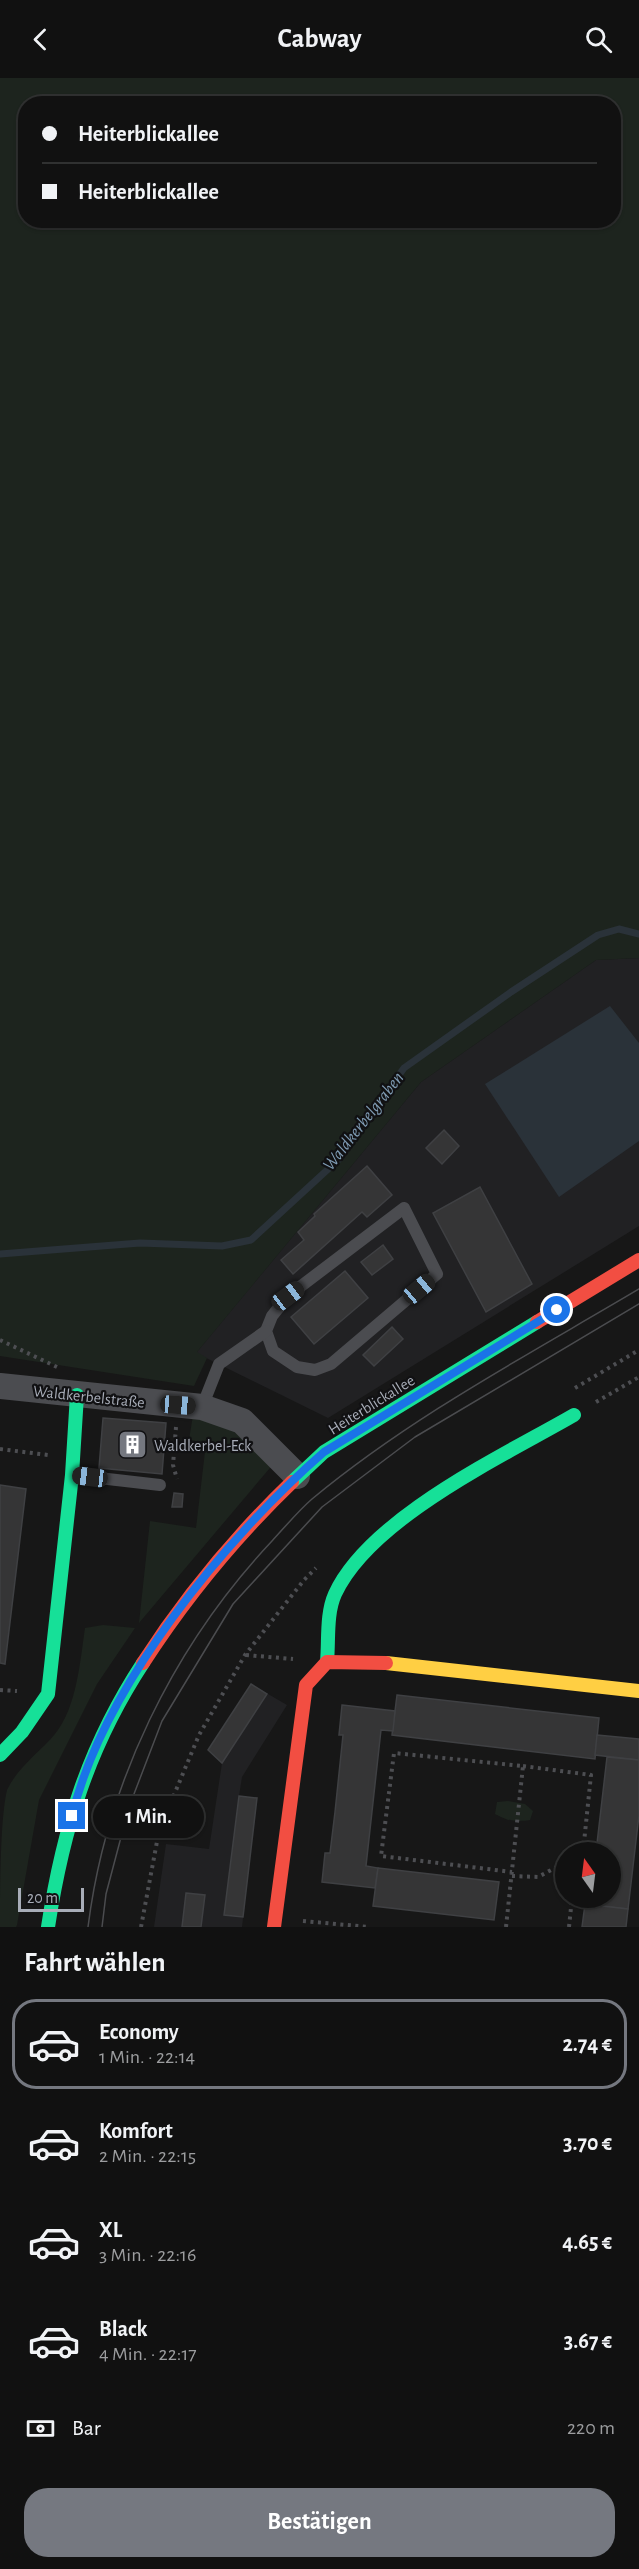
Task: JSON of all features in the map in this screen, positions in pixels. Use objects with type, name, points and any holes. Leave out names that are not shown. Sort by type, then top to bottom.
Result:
[{"type":"street","name":"Heiterblickallee","points":[[48,1927],[53,1893],[76,1799],[97,1744],[128,1684],[218,1561],[297,1476],[334,1446],[639,1260]]},
{"type":"street","name":"Waldkerbelstraße","points":[[0,1386],[190,1406],[242,1421],[297,1476]]},
{"type":"street","points":[[0,1755],[22,1732],[48,1694],[72,1475],[77,1395]]},
{"type":"street","points":[[274,1927],[306,1685],[327,1662],[332,1603],[345,1574],[359,1558],[407,1516],[441,1493],[574,1415]]},
{"type":"street","points":[[327,1662],[372,1661],[639,1690]]},
{"type":"lane","points":[[190,1406],[219,1364],[266,1332],[272,1316],[288,1296],[404,1208],[437,1274],[331,1364],[315,1370],[297,1367],[273,1351],[266,1332]]},
{"type":"lane","points":[[72,1475],[160,1485]]},
{"type":"path","points":[[574,1415],[639,1377]]},
{"type":"path","points":[[160,1485],[176,1486],[173,1465],[190,1406]]},
{"type":"path","points":[[0,1449],[73,1459]]},
{"type":"path","points":[[245,1655],[327,1662]]},
{"type":"path","points":[[555,1868],[538,1877],[381,1856],[394,1753],[591,1775],[583,1842]]},
{"type":"path","points":[[506,1927],[523,1767]]},
{"type":"path","points":[[569,1927],[571,1908]]},
{"type":"path","points":[[302,1927],[303,1919],[369,1927]]},
{"type":"shaded area","points":[[0,78],[639,78],[639,958],[596,960],[421,1082],[197,1352],[207,1358],[194,1386],[0,1356]]},
{"type":"shaded area","points":[[639,958],[639,1226],[328,1418],[196,1353],[421,1082],[596,960]]},
{"type":"shaded area","points":[[610,1006],[639,1043],[639,1141],[559,1197],[485,1084]]},
{"type":"shaded area","points":[[193,1415],[237,1427],[275,1462],[139,1623],[150,1521],[196,1528],[206,1443],[189,1440]]},
{"type":"shaded area","points":[[103,1625],[135,1628],[97,1684],[39,1800],[17,1925],[16,1927],[0,1927],[0,1876],[7,1790],[29,1760],[55,1734],[68,1711],[79,1669],[85,1628]]},
{"type":"shaded area","points":[[251,1684],[287,1705],[242,1777],[239,1796],[257,1798],[242,1927],[154,1927],[166,1844],[209,1849],[222,1763],[208,1750]]},
{"type":"shaded area","points":[[497,1802],[525,1804],[533,1811],[530,1820],[512,1820],[495,1814]]},
{"type":"building","points":[[444,1130],[459,1146],[442,1164],[426,1148]]},
{"type":"building","points":[[367,1166],[392,1195],[367,1217],[362,1212],[293,1274],[281,1260],[304,1240],[298,1232],[315,1216],[314,1214]]},
{"type":"building","points":[[480,1187],[532,1284],[486,1312],[433,1213]]},
{"type":"building","points":[[383,1245],[393,1259],[372,1275],[361,1262]]},
{"type":"building","points":[[345,1271],[368,1298],[314,1344],[291,1317]]},
{"type":"building","points":[[392,1327],[403,1339],[374,1366],[363,1355]]},
{"type":"building","name":"Waldkerbel-Eck","points":[[103,1418],[166,1423],[162,1474],[99,1468]]},
{"type":"building","points":[[0,1485],[26,1489],[5,1664],[0,1663]]},
{"type":"building","points":[[174,1493],[183,1494],[182,1507],[172,1507]]},
{"type":"building","points":[[251,1684],[267,1694],[222,1763],[208,1750]]},
{"type":"building","points":[[397,1695],[599,1718],[595,1759],[392,1735]]},
{"type":"building","points":[[342,1705],[395,1711],[393,1731],[381,1730],[366,1866],[378,1868],[375,1888],[322,1882],[325,1853],[330,1853],[335,1812],[343,1735],[339,1735]]},
{"type":"building","points":[[597,1735],[639,1739],[639,1760],[595,1755]]},
{"type":"building","points":[[607,1757],[639,1760],[639,1815],[628,1909],[618,1908],[621,1908],[621,1842],[597,1842]]},
{"type":"building","points":[[239,1796],[257,1798],[243,1917],[224,1915]]},
{"type":"building","points":[[378,1868],[499,1882],[494,1920],[373,1906]]},
{"type":"building","points":[[186,1893],[205,1895],[201,1927],[182,1927]]},
{"type":"building","points":[[584,1908],[628,1909],[626,1927],[582,1927]]},
{"type":"waterway","name":"Waldkerbelgraben","points":[[0,1254],[140,1243],[222,1246],[251,1240],[338,1160],[404,1068],[511,992],[598,935],[619,929],[639,934]]},
{"type":"tram line","points":[[88,1927],[97,1874],[110,1821],[128,1770],[175,1672],[204,1625],[236,1582],[312,1499],[350,1469],[430,1413],[639,1289]]},
{"type":"tram line","points":[[102,1927],[106,1894],[129,1807],[162,1721],[233,1604],[322,1507],[415,1437],[639,1304]]},
{"type":"traffic: fast","points":[[292,1482],[324,1452],[537,1322]]},
{"type":"traffic: fast","points":[[0,1755],[22,1732],[48,1694],[72,1475],[77,1395]]},
{"type":"traffic: fast","points":[[327,1662],[329,1619],[335,1594],[352,1566],[377,1540],[441,1491],[574,1415]]},
{"type":"traffic: fast","points":[[48,1927],[61,1856],[80,1790],[107,1726],[143,1663]]},
{"type":"traffic: slow","points":[[386,1663],[639,1691]]},
{"type":"traffic: jam","points":[[537,1322],[639,1260]]},
{"type":"traffic: jam","points":[[143,1663],[212,1568],[292,1482]]},
{"type":"traffic: jam","points":[[274,1927],[306,1685],[327,1662],[386,1663]]},
{"type":"place","name":"Waldkerbel-Eck","points":[[133,1445]]},
{"type":"route","points":[[72,1816],[97,1744],[128,1684],[218,1561],[255,1519],[324,1452],[557,1310]]}]
